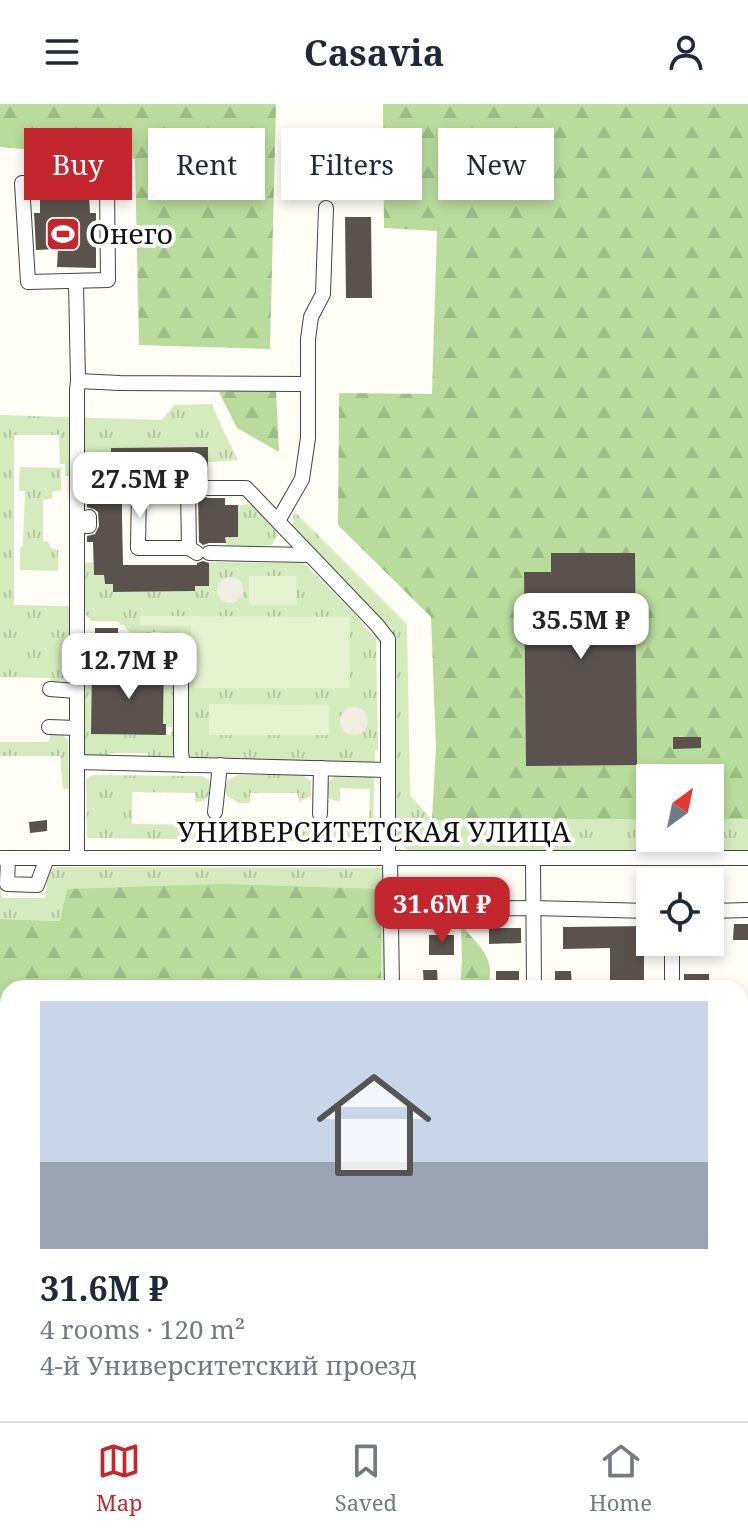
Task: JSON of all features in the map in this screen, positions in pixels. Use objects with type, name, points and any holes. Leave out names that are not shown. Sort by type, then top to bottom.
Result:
[{"type":"street","points":[[22,183],[107,183],[108,280],[76,282],[28,282],[22,183]]},
{"type":"street","points":[[278,521],[302,479],[308,438],[311,317],[323,294],[326,208]]},
{"type":"street","points":[[76,282],[77,858]]},
{"type":"street","points":[[78,381],[307,384]]},
{"type":"street","points":[[197,488],[198,551]]},
{"type":"street","points":[[310,555],[138,548],[139,489],[246,488],[377,625],[388,639],[387,770],[392,980]]},
{"type":"street","points":[[76,654],[181,654],[183,765]]},
{"type":"street","points":[[50,689],[76,691]]},
{"type":"street","points":[[49,727],[76,728]]},
{"type":"street","points":[[77,762],[387,770]]},
{"type":"street","points":[[215,812],[220,765]]},
{"type":"street","points":[[320,814],[321,768]]},
{"type":"street","points":[[4,858],[7,884],[37,885],[47,858]]},
{"type":"street","name":"УНИВЕРСИТЕТСКАЯ УЛИЦА","points":[[4,858],[748,858]]},
{"type":"street","points":[[533,858],[534,980]]},
{"type":"street","points":[[391,910],[636,911]]},
{"type":"street","points":[[724,911],[748,910]]},
{"type":"street","points":[[672,956],[672,980]]},
{"type":"green space","points":[[0,104],[276,104],[270,349],[139,345],[132,128],[24,128],[24,149],[0,147]]},
{"type":"green space","points":[[383,104],[748,104],[748,819],[724,819],[724,764],[636,764],[636,819],[432,820],[436,747],[431,617],[338,525],[339,393],[432,394],[437,231],[384,228],[384,200],[422,200],[422,128],[383,128]]},
{"type":"green space","points":[[276,390],[279,452],[237,428],[219,392]]},
{"type":"green space","points":[[212,404],[238,460],[208,462],[207,447],[111,448],[111,458],[103,458],[103,466],[92,466],[92,476],[65,476],[65,464],[60,464],[59,435],[14,435],[14,605],[69,606],[70,660],[67,674],[55,683],[50,684],[50,678],[0,677],[0,415],[162,420],[174,405]]},
{"type":"green space","points":[[20,467],[61,468],[61,490],[52,492],[53,498],[43,500],[43,541],[58,550],[58,571],[20,570],[25,491],[19,491]]},
{"type":"green space","points":[[253,504],[277,527],[278,535],[272,545],[226,545],[225,537],[238,536],[238,505]]},
{"type":"green space","points":[[294,511],[407,624],[410,795],[432,820],[636,819],[636,850],[408,850],[398,842],[393,830],[393,631],[292,528]]},
{"type":"green space","points":[[93,562],[94,575],[104,575],[105,584],[113,584],[113,592],[195,591],[195,586],[209,585],[209,562],[304,563],[376,639],[378,750],[375,751],[375,764],[189,758],[186,638],[162,637],[161,632],[152,632],[152,637],[139,636],[118,621],[91,621],[82,610],[83,563]]},
{"type":"green space","points":[[249,576],[296,576],[297,605],[249,605]]},
{"type":"green space","points":[[140,616],[350,617],[350,688],[194,688],[191,626],[140,625]]},
{"type":"green space","points":[[164,664],[167,670],[167,665],[176,665],[178,764],[149,763],[148,753],[110,753],[109,762],[82,761],[82,672],[92,670],[92,734],[171,735],[172,727],[163,724]]},
{"type":"green space","points":[[209,704],[329,705],[329,735],[209,735]]},
{"type":"green space","points":[[50,733],[62,734],[68,740],[69,789],[63,789],[60,756],[0,756],[0,742],[49,742]]},
{"type":"green space","points":[[93,775],[202,776],[209,780],[211,792],[204,801],[195,802],[195,793],[132,792],[132,824],[369,827],[370,789],[340,788],[340,802],[327,798],[325,786],[335,776],[374,776],[373,842],[87,838],[86,779]]},
{"type":"green space","points":[[238,775],[302,775],[311,781],[311,796],[299,802],[298,793],[250,793],[250,803],[239,803],[227,796],[224,789],[228,780]]},
{"type":"green space","points":[[724,819],[748,819],[748,850],[724,850]]},
{"type":"green space","points":[[56,867],[391,868],[392,980],[381,980],[381,889],[68,889],[60,921],[0,919],[0,884],[2,898],[45,898],[48,871]]},
{"type":"green space","points":[[222,884],[381,889],[381,980],[0,980],[0,919],[60,921],[67,889]]},
{"type":"green space","points":[[461,925],[484,953],[490,969],[489,980],[461,980]]},
{"type":"shaded area","points":[[230,577],[239,581],[243,590],[239,599],[230,603],[221,599],[217,590],[221,581]]},
{"type":"shaded area","points":[[354,707],[364,711],[368,721],[364,731],[354,735],[344,731],[340,721],[344,711]]},
{"type":"building","name":"Онего","points":[[40,200],[89,200],[90,213],[96,213],[96,268],[57,267],[58,249],[36,250],[34,213],[40,213]]},
{"type":"building","points":[[345,217],[371,217],[372,298],[346,298]]},
{"type":"building","points":[[208,447],[208,478],[202,480],[196,478],[196,472],[122,473],[122,520],[123,565],[197,565],[203,561],[209,563],[209,586],[195,586],[195,591],[113,592],[113,584],[105,584],[104,575],[94,575],[93,542],[87,542],[87,536],[95,534],[99,526],[98,512],[87,507],[87,499],[93,499],[92,466],[103,466],[103,458],[111,458],[111,448]]},
{"type":"building","points":[[198,498],[225,498],[225,505],[238,505],[238,537],[225,537],[226,543],[203,545],[199,542]]},
{"type":"building","points":[[551,553],[635,553],[636,765],[526,766],[524,572],[551,572]]},
{"type":"building","points":[[95,628],[118,628],[118,642],[95,642]]},
{"type":"building","points":[[164,664],[163,724],[166,724],[166,735],[91,734],[92,670],[133,671],[134,665]]},
{"type":"building","points":[[673,737],[701,737],[701,748],[673,749]]},
{"type":"building","points":[[47,820],[47,831],[30,833],[29,822]]},
{"type":"building","points":[[734,924],[748,924],[748,940],[733,940]]},
{"type":"building","points":[[636,926],[636,956],[644,956],[644,980],[610,980],[610,948],[563,949],[563,927]]},
{"type":"building","points":[[489,928],[521,928],[521,943],[489,944]]},
{"type":"building","points":[[429,935],[454,935],[454,955],[429,955]]},
{"type":"building","points":[[423,970],[437,970],[438,980],[424,980]]},
{"type":"building","points":[[496,971],[519,971],[519,980],[496,980]]},
{"type":"building","points":[[555,971],[571,971],[572,980],[555,980]]},
{"type":"building","points":[[684,974],[709,974],[709,980],[684,980]]},
{"type":"place","name":"Онего","points":[[63,234]]}]
